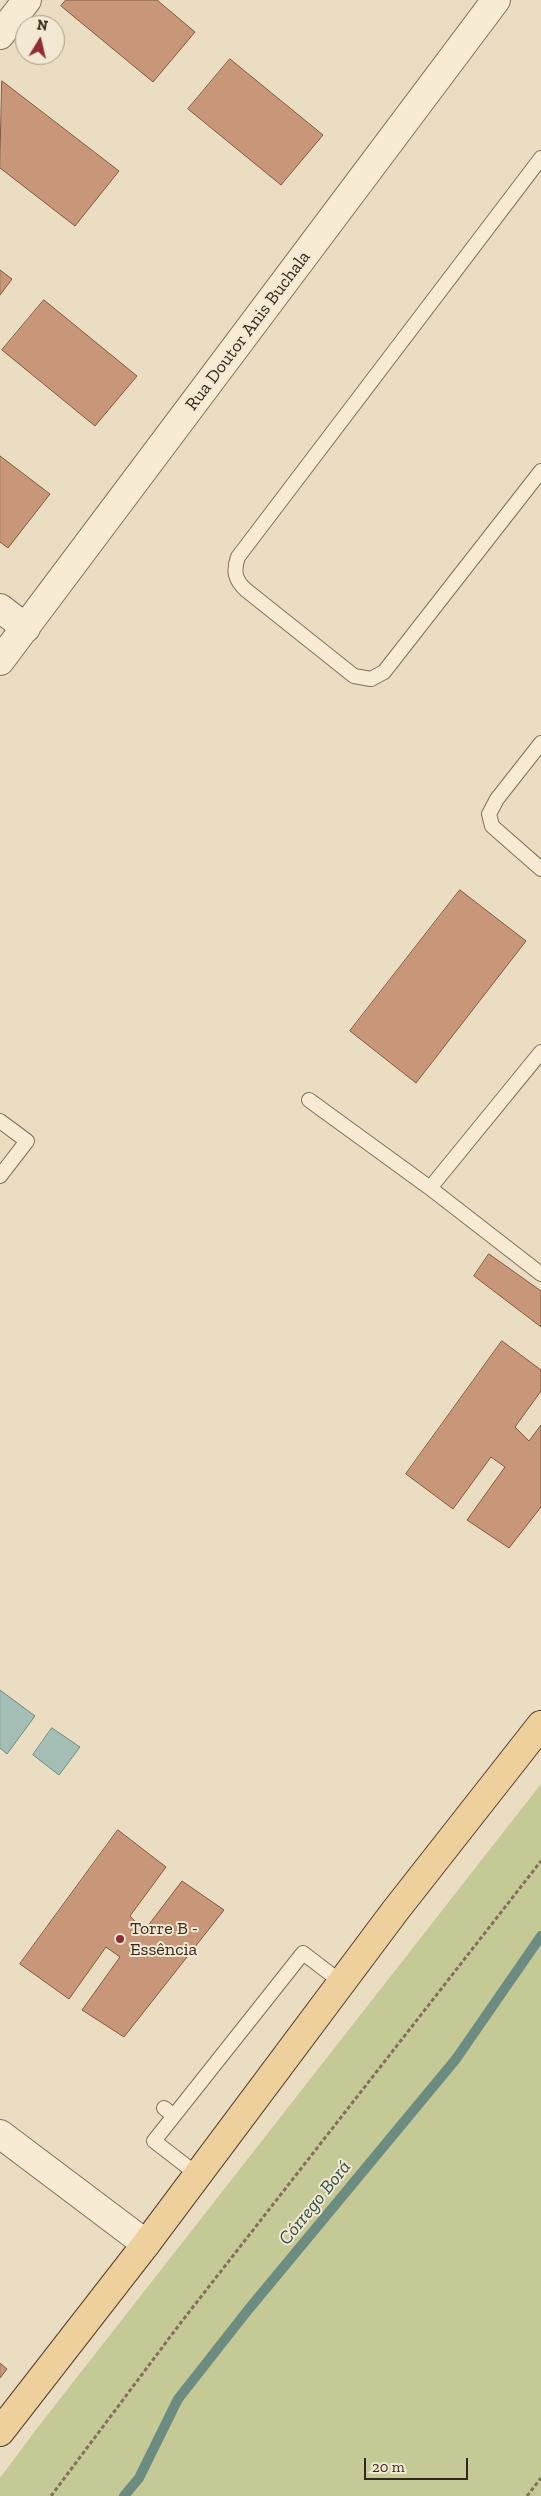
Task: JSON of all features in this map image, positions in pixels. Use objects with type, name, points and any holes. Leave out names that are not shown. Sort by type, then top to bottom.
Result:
[{"type":"main road","points":[[0,2432],[146,2244],[341,1982],[541,1725]]},
{"type":"street","points":[[0,35],[26,0]]},
{"type":"street","name":"Rua Doutor Anis Buchala","points":[[0,661],[496,0]]},
{"type":"street","points":[[0,608],[26,628]]},
{"type":"street","points":[[0,2134],[146,2244]]},
{"type":"lane","points":[[541,158],[238,557],[235,574],[239,584],[354,676],[372,680],[384,672],[541,472]]},
{"type":"lane","points":[[541,744],[497,799],[489,814],[492,826],[541,869]]},
{"type":"lane","points":[[430,1188],[541,1052]]},
{"type":"lane","points":[[309,1100],[430,1188],[541,1274]]},
{"type":"lane","points":[[0,1121],[27,1141],[0,1176]]},
{"type":"lane","points":[[198,2175],[149,2138],[188,2088],[303,1953],[341,1982]]},
{"type":"path","points":[[51,2496],[179,2325],[541,1861]]},
{"type":"path","points":[[527,2496],[541,2478]]},
{"type":"green space","points":[[541,1784],[541,2496],[0,2496],[0,2478],[38,2427]]},
{"type":"water","points":[[0,1690],[35,1716],[7,1754],[0,1748]]},
{"type":"water","points":[[52,1728],[80,1747],[59,1775],[33,1755]]},
{"type":"building","points":[[66,0],[157,0],[195,32],[153,82],[61,6]]},
{"type":"building","points":[[230,59],[323,135],[281,185],[188,109]]},
{"type":"building","points":[[2,81],[119,171],[75,226],[0,168]]},
{"type":"building","points":[[0,270],[12,279],[0,295]]},
{"type":"building","points":[[44,300],[137,376],[95,426],[2,350]]},
{"type":"building","points":[[0,456],[50,494],[8,548],[0,542]]},
{"type":"building","points":[[460,890],[526,941],[416,1083],[350,1031]]},
{"type":"building","points":[[489,1254],[541,1291],[541,1327],[474,1276]]},
{"type":"building","points":[[502,1341],[541,1370],[541,1391],[515,1427],[529,1441],[541,1425],[541,1507],[509,1548],[467,1520],[505,1467],[491,1457],[453,1509],[406,1474]]},
{"type":"building","name":"Torre B - Essência","points":[[118,1830],[166,1867],[130,1916],[144,1931],[182,1881],[224,1910],[124,2037],[82,2010],[120,1957],[106,1947],[69,1999],[20,1964]]},
{"type":"building","points":[[0,2363],[7,2369],[0,2378]]},
{"type":"waterway","name":"Córrego Borá","points":[[124,2496],[139,2478],[178,2399],[248,2310],[456,2059],[541,1936]]},
{"type":"place","name":"Torre B - Essência","points":[[120,1939]]}]
